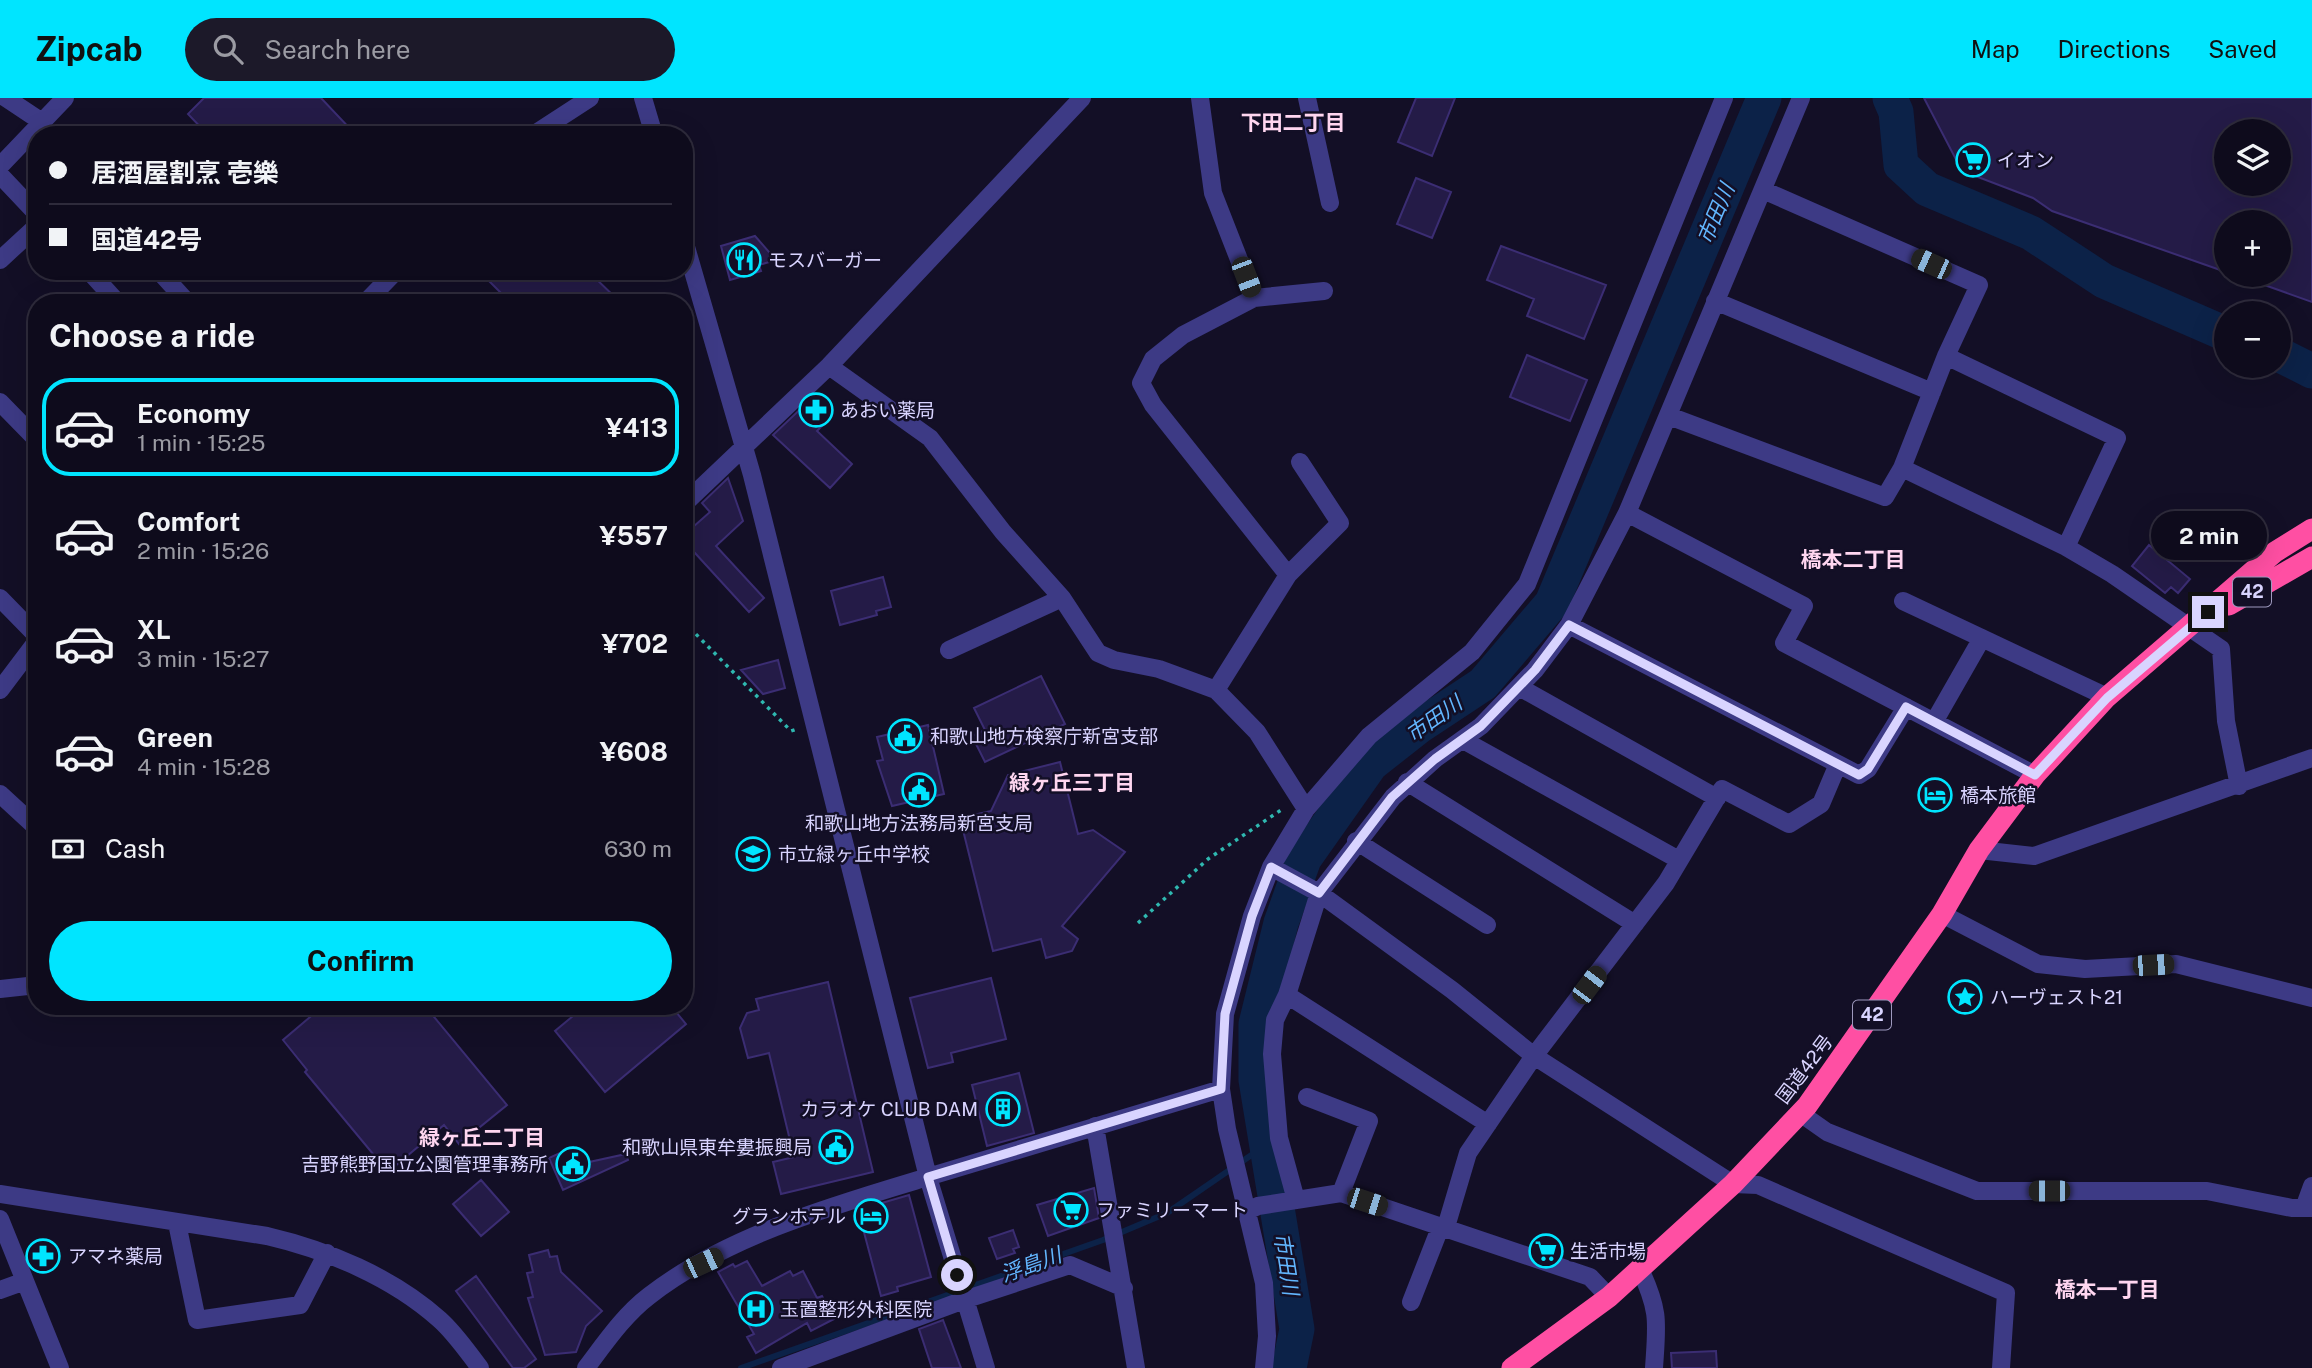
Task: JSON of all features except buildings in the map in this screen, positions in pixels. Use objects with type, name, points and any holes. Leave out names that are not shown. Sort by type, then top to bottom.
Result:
[{"type":"highway","name":"国道42号","points":[[1512,1368],[1609,1297],[1733,1184],[1800,1113],[1942,914],[1979,850],[2035,775],[2107,698],[2275,552],[2312,529]]},
{"type":"highway","name":"国道42号","points":[[2191,627],[2312,557]]},
{"type":"street","points":[[6,98],[32,126]]},
{"type":"street","points":[[41,126],[65,98]]},
{"type":"street","points":[[547,126],[590,98]]},
{"type":"street","points":[[643,98],[651,126]]},
{"type":"street","points":[[693,496],[829,366],[1082,98]]},
{"type":"street","points":[[1200,98],[1213,193],[1254,298]]},
{"type":"street","points":[[1307,98],[1330,203]]},
{"type":"street","points":[[1264,1368],[1267,1336],[1264,1283],[1252,1209],[1221,1089],[1225,1014],[1252,916],[1271,867],[1303,803],[1368,736],[1472,652],[1527,584],[1724,98]]},
{"type":"street","points":[[1296,1200],[1279,1138],[1272,1054],[1275,1020],[1287,995],[1319,893],[1356,841],[1407,782],[1481,726],[1519,687],[1569,625],[1627,513],[1801,98]]},
{"type":"street","points":[[0,166],[28,140]]},
{"type":"street","points":[[0,175],[28,205]]},
{"type":"street","points":[[1669,416],[1885,497],[1902,468],[1946,356],[1979,285],[1763,190]]},
{"type":"street","points":[[0,260],[28,234]]},
{"type":"street","points":[[693,271],[745,447],[928,1177],[986,1368]]},
{"type":"street","points":[[97,280],[110,294]]},
{"type":"street","points":[[167,280],[180,294]]},
{"type":"street","points":[[374,294],[387,280]]},
{"type":"street","points":[[1288,575],[1153,405],[1141,383],[1153,359],[1183,335],[1254,298],[1324,290]]},
{"type":"street","points":[[1715,301],[1932,392]]},
{"type":"street","points":[[1946,356],[2117,438],[2066,547]]},
{"type":"street","points":[[829,366],[930,438],[1003,532],[1062,598],[1098,653],[1114,660],[1159,669],[1216,690],[1257,732],[1303,803]]},
{"type":"street","points":[[0,402],[28,431]]},
{"type":"street","points":[[1216,690],[1288,575],[1340,523],[1300,462]]},
{"type":"street","points":[[1902,468],[2066,547],[2112,574],[2221,649],[2226,721],[2239,786]]},
{"type":"street","points":[[1627,513],[1804,606],[1784,643],[2035,775]]},
{"type":"street","points":[[0,598],[28,629]]},
{"type":"street","points":[[949,650],[1062,598]]},
{"type":"street","points":[[1903,601],[2107,698]]},
{"type":"street","points":[[1569,625],[1859,775],[1868,769],[1906,707]]},
{"type":"street","points":[[1934,722],[1982,638]]},
{"type":"street","points":[[0,690],[28,651]]},
{"type":"street","points":[[1519,687],[1717,798]]},
{"type":"street","points":[[1462,740],[1679,860]]},
{"type":"street","points":[[1979,850],[2034,856],[2239,786],[2312,758]]},
{"type":"street","points":[[1411,1302],[1438,1233],[1446,1227],[1468,1153],[1534,1056],[1635,924],[1679,860],[1722,789],[1789,824],[1821,804],[1838,764]]},
{"type":"street","points":[[1407,782],[1635,924]]},
{"type":"street","points":[[0,794],[28,820]]},
{"type":"street","points":[[1356,841],[1487,925]]},
{"type":"street","points":[[1271,867],[1319,893],[1452,990],[1534,1056],[1733,1184],[1758,1185],[2006,1293],[2001,1368]]},
{"type":"street","points":[[1942,914],[2038,964],[2085,969],[2176,964],[2312,998]]},
{"type":"street","points":[[0,989],[28,986]]},
{"type":"street","points":[[1287,995],[1488,1124]]},
{"type":"street","points":[[586,1368],[621,1323],[649,1295],[703,1263],[813,1213],[1221,1089]]},
{"type":"street","points":[[1307,1097],[1369,1121],[1341,1193]]},
{"type":"street","points":[[1800,1113],[1827,1132],[1977,1191],[2207,1191],[2292,1208],[2308,1208],[2312,1186]]},
{"type":"street","points":[[1096,1126],[1136,1368]]},
{"type":"street","points":[[1252,1209],[1341,1193],[1590,1277],[1609,1297]]},
{"type":"street","points":[[0,1194],[267,1236],[310,1246],[404,1292],[458,1338],[480,1368]]},
{"type":"street","points":[[0,1219],[60,1368]]},
{"type":"street","points":[[177,1223],[197,1320],[300,1305],[327,1253]]},
{"type":"street","points":[[781,1368],[964,1300],[1070,1265],[1124,1288]]},
{"type":"street","points":[[1640,1269],[1655,1301],[1657,1323],[1654,1368]]},
{"type":"street","points":[[0,1290],[25,1281]]},
{"type":"path","points":[[693,631],[791,731],[815,724]]},
{"type":"path","points":[[1138,923],[1208,859],[1303,803]]},
{"type":"waterway","name":"市田川","points":[[1289,1368],[1297,1329],[1256,1080],[1256,1024],[1281,923],[1304,859],[1371,764],[1418,727],[1483,684],[1552,603],[1764,98]]},
{"type":"waterway","points":[[1890,98],[1896,112],[1901,165],[1927,189],[2031,233],[2104,281],[2214,329]]},
{"type":"waterway","points":[[2291,360],[2312,371]]},
{"type":"waterway","name":"浮島川","points":[[741,1368],[1103,1240],[1167,1213],[1266,1145]]},
{"type":"place","name":"イオン","points":[[1973,160]]},
{"type":"place","name":"モスバーガー","points":[[744,260]]},
{"type":"place","name":"あおい薬局","points":[[816,410]]},
{"type":"place","name":"和歌山地方検察庁新宮支部","points":[[905,736]]},
{"type":"place","name":"和歌山地方法務局新宮支局","points":[[919,790]]},
{"type":"place","name":"橋本旅館","points":[[1935,795]]},
{"type":"place","name":"市立緑ヶ丘中学校","points":[[753,854]]},
{"type":"place","name":"ハーヴェスト21","points":[[1965,997]]},
{"type":"place","name":"カラオケ CLUB DAM","points":[[1003,1109]]},
{"type":"place","name":"和歌山県東牟婁振興局","points":[[836,1147]]},
{"type":"place","name":"吉野熊野国立公園管理事務所","points":[[573,1164]]},
{"type":"place","name":"ファミリーマート","points":[[1071,1210]]},
{"type":"place","name":"グランホテル","points":[[871,1216]]},
{"type":"place","name":"生活市場","points":[[1546,1251]]},
{"type":"place","name":"アマネ薬局","points":[[43,1256]]},
{"type":"place","name":"玉置整形外科医院","points":[[756,1309]]},
{"type":"district","name":"下田二丁目","points":[[1293,123]]},
{"type":"district","name":"橋本二丁目","points":[[1853,560]]},
{"type":"district","name":"緑ヶ丘三丁目","points":[[1072,783]]},
{"type":"district","name":"緑ヶ丘二丁目","points":[[482,1138]]},
{"type":"district","name":"橋本一丁目","points":[[2107,1290]]},
{"type":"route","points":[[957,1275],[928,1177],[1221,1089],[1225,1014],[1252,916],[1271,867],[1319,893],[1392,797],[1435,759],[1481,726],[1535,670],[1569,625],[1859,775],[1868,769],[1906,707],[2035,775],[2107,698],[2208,612]]}]
